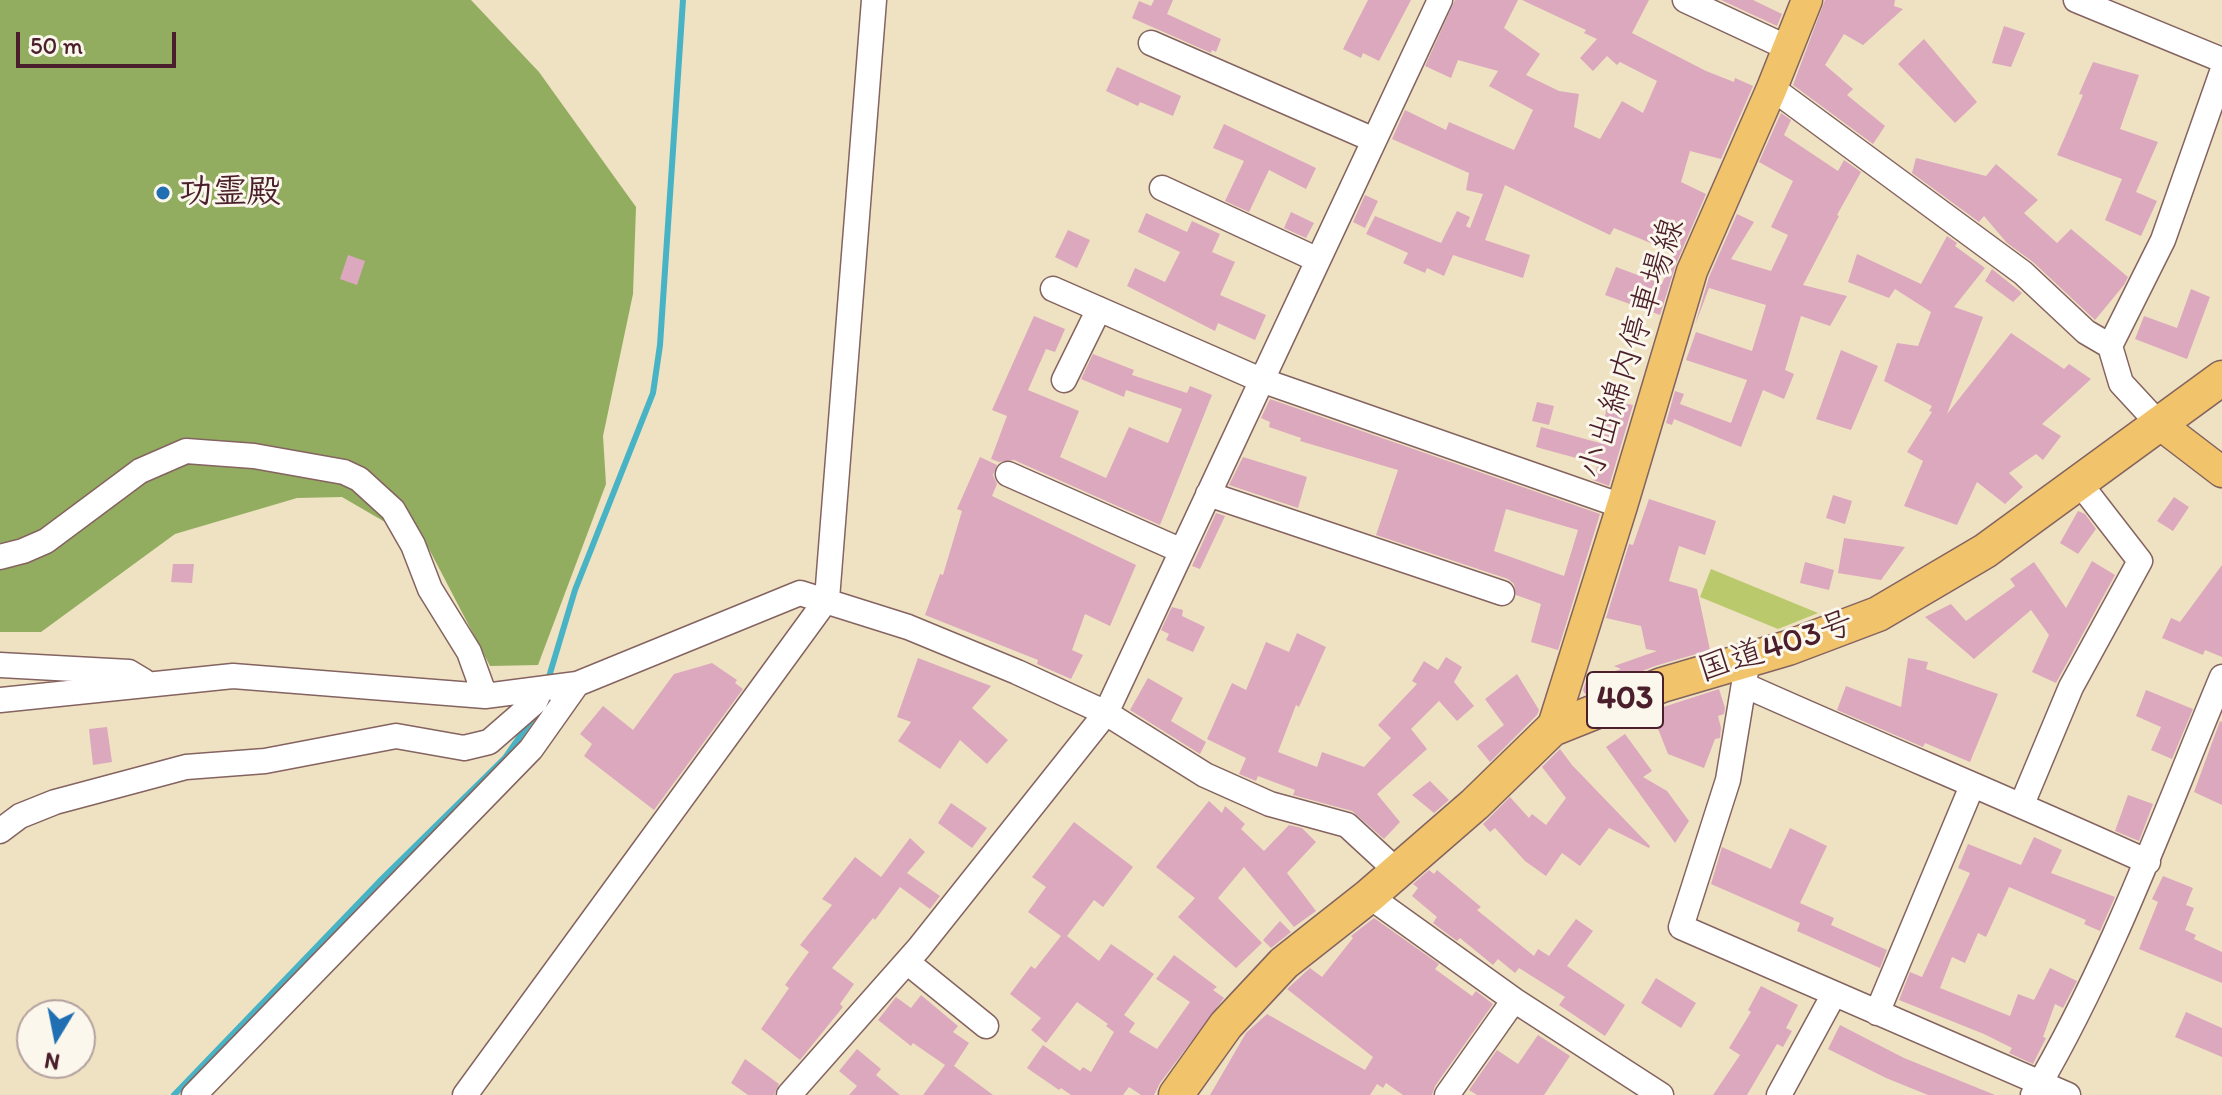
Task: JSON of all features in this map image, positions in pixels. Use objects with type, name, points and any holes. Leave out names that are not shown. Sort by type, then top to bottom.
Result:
[{"type":"highway","name":"国道403号","points":[[1176,1095],[1226,1025],[1284,963],[1398,872],[1475,804],[1552,729],[1662,685],[1746,672],[1788,648],[1878,614],[1985,551],[2222,378]]},
{"type":"main road","name":"小出綿内停車場線","points":[[1552,729],[1692,271],[1807,0]]},
{"type":"main road","points":[[2158,423],[2222,472]]},
{"type":"street","points":[[465,1095],[827,599],[874,0]]},
{"type":"street","points":[[789,1095],[907,962],[1106,713],[1440,0]]},
{"type":"street","points":[[1685,0],[1788,48]]},
{"type":"street","points":[[2079,1],[2222,60]]},
{"type":"street","points":[[1151,43],[1374,140]]},
{"type":"street","points":[[2158,423],[2121,383],[2110,346],[2163,240],[2222,72]]},
{"type":"street","points":[[1772,88],[2023,273],[2086,332],[2110,346]]},
{"type":"street","points":[[1162,188],[1318,260]]},
{"type":"street","points":[[1053,289],[1261,380],[1622,506]]},
{"type":"street","points":[[1064,380],[1099,309]]},
{"type":"street","points":[[0,557],[46,541],[140,471],[186,451],[254,456],[344,472],[359,479],[393,510],[413,545],[430,589],[469,652],[485,696]]},
{"type":"street","points":[[1008,474],[1182,551]]},
{"type":"street","points":[[2022,804],[2071,687],[2140,561],[2078,481]]},
{"type":"street","points":[[1208,494],[1502,593]]},
{"type":"street","points":[[0,700],[233,676],[485,696],[541,689],[577,684],[800,593],[827,599],[935,638],[1106,713],[1205,775],[1270,804],[1347,825],[1398,872]]},
{"type":"street","points":[[0,665],[129,672],[149,684]]},
{"type":"street","points":[[2068,1095],[2037,1089],[1877,1013],[1681,927],[1728,780],[1746,672],[1972,786],[2022,804],[2148,862]]},
{"type":"street","points":[[2037,1089],[2148,862],[2222,677]]},
{"type":"street","points":[[194,1095],[531,749],[577,684]]},
{"type":"street","points":[[0,831],[20,816],[55,802],[186,767],[265,761],[396,736],[464,748],[489,742],[535,702],[541,689]]},
{"type":"street","points":[[1877,1013],[1972,786]]},
{"type":"street","points":[[1369,896],[1514,1000],[1661,1095]]},
{"type":"street","points":[[907,962],[986,1026]]},
{"type":"street","points":[[1779,1095],[1834,994]]},
{"type":"street","points":[[1447,1095],[1514,1000]]},
{"type":"green space","points":[[0,0],[471,0],[539,72],[636,207],[633,294],[603,436],[606,484],[538,665],[490,666],[428,547],[342,497],[297,498],[175,534],[41,632],[0,632]]},
{"type":"green space","points":[[1711,569],[1818,613],[1778,629],[1700,597]]},
{"type":"building","points":[[1154,0],[1173,0],[1167,14],[1221,39],[1216,52],[1212,50],[1211,53],[1132,18],[1139,1],[1151,6]]},
{"type":"building","points":[[1368,0],[1411,0],[1379,61],[1363,53],[1361,58],[1343,49]]},
{"type":"building","points":[[1455,0],[1518,0],[1504,28],[1540,54],[1526,75],[1559,91],[1579,94],[1574,127],[1600,139],[1622,101],[1643,113],[1657,81],[1620,62],[1617,65],[1607,56],[1593,71],[1580,58],[1597,39],[1584,33],[1586,30],[1522,0],[1649,0],[1632,33],[1706,71],[1753,86],[1721,159],[1690,151],[1681,182],[1706,194],[1676,264],[1660,315],[1605,295],[1616,267],[1662,284],[1675,253],[1614,228],[1610,235],[1505,185],[1485,240],[1530,255],[1523,278],[1453,255],[1444,276],[1427,268],[1425,273],[1403,263],[1408,253],[1366,234],[1375,216],[1441,243],[1457,211],[1470,217],[1466,226],[1470,228],[1483,194],[1466,190],[1469,173],[1392,139],[1405,110],[1446,130],[1449,122],[1514,150],[1533,110],[1489,86],[1498,71],[1458,60],[1451,78],[1425,66]]},
{"type":"building","points":[[1721,0],[1753,0],[1782,14],[1777,26]]},
{"type":"building","points":[[1825,0],[1895,0],[1894,6],[1903,9],[1863,45],[1844,34],[1825,65],[1853,89],[1847,95],[1885,126],[1873,144],[1793,85]]},
{"type":"building","points":[[2004,26],[2025,33],[2011,67],[1992,63]]},
{"type":"building","points":[[1924,39],[1977,102],[1955,123],[1898,64]]},
{"type":"building","points":[[2093,62],[2139,75],[2120,129],[2158,142],[2136,192],[2157,201],[2141,236],[2105,220],[2122,179],[2057,155],[2083,95],[2079,94]]},
{"type":"building","points":[[1117,67],[1181,96],[1173,116],[1140,102],[1138,106],[1106,91]]},
{"type":"building","points":[[1781,113],[1791,120],[1784,135],[1838,171],[1844,160],[1861,172],[1803,285],[1847,296],[1830,326],[1801,316],[1785,370],[1794,374],[1784,399],[1763,390],[1741,447],[1674,419],[1672,425],[1666,423],[1675,391],[1684,394],[1680,404],[1731,423],[1747,380],[1686,360],[1696,332],[1752,351],[1766,305],[1709,288],[1695,325],[1709,277],[1737,214],[1754,222],[1731,259],[1771,271],[1788,235],[1771,227],[1793,181],[1759,162]]},
{"type":"building","points":[[1224,124],[1316,168],[1306,189],[1269,170],[1249,212],[1225,201],[1244,161],[1213,148]]},
{"type":"building","points":[[1916,158],[1986,176],[1996,164],[2038,200],[2024,213],[2057,243],[2071,229],[2128,277],[2124,285],[2095,320],[2033,262],[2007,243],[1984,216],[1979,222],[1912,173]]},
{"type":"building","points":[[1365,195],[1378,201],[1365,228],[1353,222]]},
{"type":"building","points":[[1291,212],[1314,223],[1306,238],[1284,228]]},
{"type":"building","points":[[1146,213],[1187,232],[1192,221],[1220,234],[1212,252],[1235,262],[1220,295],[1266,315],[1255,340],[1218,323],[1215,331],[1127,286],[1135,268],[1165,282],[1180,252],[1138,232]]},
{"type":"building","points":[[1068,230],[1090,240],[1077,268],[1055,257]]},
{"type":"building","points":[[1947,236],[1957,243],[1955,246],[1985,268],[1954,307],[1983,317],[1947,414],[2011,333],[2064,369],[2069,364],[2091,379],[2042,424],[2061,436],[2043,460],[2036,454],[2009,473],[2023,487],[2005,504],[1977,482],[1957,525],[1904,506],[1923,461],[1907,452],[1932,412],[1929,411],[1932,406],[1884,381],[1897,343],[1918,346],[1931,312],[1895,289],[1889,298],[1848,282],[1857,254],[1921,284]]},
{"type":"building","points":[[348,255],[365,261],[357,285],[340,279]]},
{"type":"building","points":[[1992,269],[2022,293],[2013,302],[1985,281]]},
{"type":"building","points":[[2191,289],[2210,297],[2187,359],[2135,339],[2144,316],[2177,328]]},
{"type":"building","points":[[1034,316],[1065,329],[1055,352],[1046,349],[1028,390],[1079,411],[1060,457],[1106,478],[1129,427],[1168,443],[1182,409],[1126,390],[1124,397],[1081,379],[1093,354],[1134,370],[1132,375],[1187,393],[1190,386],[1212,395],[1160,525],[1014,460],[999,462],[991,459],[1007,416],[992,410]]},
{"type":"building","points":[[1841,350],[1878,366],[1851,430],[1816,419]]},
{"type":"building","points":[[1270,399],[1600,514],[1558,650],[1531,642],[1541,604],[1516,595],[1514,584],[1508,579],[1376,535],[1398,470],[1300,441],[1301,438],[1269,427],[1270,422],[1261,418]],"holes":[[[1506,509],[1578,530],[1564,576],[1494,551]]]},
{"type":"building","points":[[1608,400],[1633,405],[1609,486],[1593,480],[1598,464],[1536,447],[1541,427],[1600,443]]},
{"type":"building","points":[[1537,402],[1554,406],[1549,425],[1532,421]]},
{"type":"building","points":[[980,457],[997,465],[993,475],[997,484],[992,496],[1136,565],[1110,626],[1085,614],[1072,650],[1083,655],[1071,679],[1037,664],[1038,660],[925,615],[940,574],[943,575],[962,511],[957,509]]},
{"type":"building","points":[[1243,457],[1307,477],[1298,508],[1229,485]]},
{"type":"building","points":[[1833,495],[1852,501],[1845,524],[1826,518]]},
{"type":"building","points":[[2174,497],[2189,507],[2173,531],[2157,521]]},
{"type":"building","points":[[1649,499],[1716,521],[1705,555],[1679,546],[1669,581],[1697,589],[1710,650],[1655,666],[1585,694],[1586,681],[1621,669],[1614,666],[1657,651],[1646,649],[1641,626],[1606,618],[1629,544],[1633,545]]},
{"type":"building","points":[[2078,511],[2085,514],[2096,529],[2078,554],[2060,543]]},
{"type":"building","points":[[1216,513],[1225,516],[1200,569],[1192,566]]},
{"type":"building","points":[[1844,538],[1905,547],[1881,580],[1838,573]]},
{"type":"building","points":[[2092,561],[2115,575],[2056,683],[2032,672],[2049,635],[2031,610],[1974,659],[1925,617],[1951,604],[1966,621],[2015,586],[2010,579],[2034,562],[2066,608]]},
{"type":"building","points":[[1805,562],[1834,570],[1829,590],[1800,583]]},
{"type":"building","points":[[173,564],[194,564],[192,583],[171,582]]},
{"type":"building","points":[[2222,565],[2222,657],[2205,650],[2203,655],[2162,638],[2171,618],[2180,622]]},
{"type":"building","points":[[1172,607],[1183,610],[1182,616],[1205,627],[1193,652],[1166,640],[1169,634],[1161,630]]},
{"type":"building","points":[[1297,633],[1326,647],[1299,707],[1296,705],[1278,752],[1317,767],[1322,752],[1364,767],[1391,738],[1378,725],[1417,684],[1412,681],[1424,661],[1438,670],[1446,657],[1462,667],[1454,682],[1474,706],[1457,721],[1439,701],[1411,729],[1427,749],[1377,794],[1400,822],[1384,839],[1352,811],[1293,795],[1295,790],[1258,776],[1256,781],[1239,774],[1246,758],[1207,739],[1232,683],[1246,690],[1266,642],[1289,652]]},
{"type":"building","points":[[918,658],[991,686],[972,708],[1008,740],[987,764],[960,740],[940,769],[898,741],[911,722],[897,717]]},
{"type":"building","points":[[1908,658],[1928,662],[1926,669],[1998,694],[1970,762],[1925,743],[1923,747],[1837,710],[1846,686],[1901,707]]},
{"type":"building","points":[[712,663],[737,680],[735,683],[743,689],[654,810],[584,756],[592,744],[580,734],[603,706],[633,730],[674,674]]},
{"type":"building","points":[[1517,674],[1539,710],[1490,762],[1477,746],[1504,725],[1485,699]]},
{"type":"building","points":[[1148,678],[1183,698],[1171,721],[1206,742],[1200,754],[1130,710]]},
{"type":"building","points":[[1719,689],[1725,708],[1724,714],[1718,716],[1720,738],[1715,739],[1704,768],[1668,754],[1651,711]]},
{"type":"building","points":[[2146,690],[2193,709],[2172,759],[2151,750],[2161,727],[2136,716]]},
{"type":"building","points":[[2222,722],[2222,805],[2194,792]]},
{"type":"building","points":[[107,727],[112,762],[93,765],[89,729]]},
{"type":"building","points":[[1625,734],[1652,771],[1643,777],[1667,791],[1689,821],[1675,843],[1606,747]]},
{"type":"building","points":[[1560,749],[1649,848],[1609,828],[1580,866],[1562,853],[1546,876],[1525,861],[1495,828],[1490,832],[1483,824],[1510,797],[1529,818],[1532,814],[1546,825],[1566,798],[1542,767]]},
{"type":"building","points":[[1430,781],[1449,800],[1434,813],[1412,795]]},
{"type":"building","points":[[2128,795],[2153,804],[2139,841],[2115,831]]},
{"type":"building","points":[[1209,801],[1222,813],[1225,806],[1245,824],[1241,829],[1264,851],[1289,825],[1302,828],[1316,842],[1287,873],[1316,911],[1294,927],[1244,867],[1218,898],[1262,943],[1236,968],[1178,917],[1195,898],[1156,867]]},
{"type":"building","points":[[951,803],[987,828],[972,848],[938,823]]},
{"type":"building","points":[[1074,822],[1133,867],[1103,907],[1094,900],[1067,936],[1099,961],[1111,944],[1154,974],[1124,1015],[1135,1023],[1129,1032],[1157,1049],[1190,1002],[1156,979],[1174,955],[1217,987],[1213,990],[1224,998],[1154,1095],[1141,1095],[1129,1087],[1123,1095],[1071,1095],[1027,1068],[1043,1045],[1080,1071],[1083,1067],[1091,1072],[1114,1032],[1106,1026],[1108,1024],[1077,1002],[1046,1043],[1031,1030],[1041,1018],[1010,994],[1031,966],[1035,969],[1061,936],[1028,912],[1046,887],[1032,877]]},
{"type":"building","points":[[1790,828],[1827,846],[1800,903],[1834,918],[1831,925],[1887,950],[1880,968],[1797,931],[1800,923],[1711,884],[1722,847],[1771,869]]},
{"type":"building","points":[[2034,837],[2062,850],[2051,873],[2115,897],[2100,931],[2084,924],[2086,920],[2009,887],[1986,937],[1978,933],[1965,963],[1952,957],[1940,988],[2010,1016],[2018,994],[2034,1000],[2050,968],[2077,981],[2063,1008],[2055,1004],[2043,1037],[2046,1038],[2033,1064],[2009,1053],[2012,1048],[1984,1034],[1899,1000],[1910,972],[1922,977],[1970,873],[1958,868],[1968,844],[2021,865]]},
{"type":"building","points":[[910,838],[925,852],[907,873],[940,896],[930,909],[900,887],[875,920],[873,918],[832,968],[854,984],[840,1004],[843,1007],[800,1060],[761,1029],[789,988],[785,985],[809,952],[800,945],[832,905],[822,899],[855,857],[881,877]]},
{"type":"building","points":[[1429,870],[1434,874],[1437,870],[1481,907],[1477,910],[1534,956],[1538,949],[1549,956],[1576,919],[1593,931],[1567,966],[1625,1005],[1605,1036],[1559,1005],[1565,997],[1519,968],[1515,973],[1498,959],[1493,965],[1460,938],[1457,941],[1433,923],[1437,917],[1412,896],[1418,888],[1413,884]]},
{"type":"building","points":[[2163,876],[2193,888],[2186,905],[2194,908],[2185,930],[2196,935],[2194,939],[2222,952],[2222,983],[2139,949],[2158,902],[2152,899]]},
{"type":"building","points":[[1374,918],[1439,964],[1435,969],[1472,996],[1476,991],[1493,1004],[1435,1086],[1432,1095],[1403,1095],[1386,1083],[1383,1088],[1377,1084],[1370,1095],[1210,1095],[1246,1033],[1267,1014],[1365,1070],[1373,1057],[1287,989],[1310,968],[1322,977],[1353,938],[1351,936]]},
{"type":"building","points":[[1280,921],[1291,932],[1271,948],[1263,940]]},
{"type":"building","points":[[1656,978],[1696,1003],[1681,1028],[1641,1003]]},
{"type":"building","points":[[1761,986],[1798,1005],[1786,1028],[1792,1031],[1783,1047],[1777,1044],[1747,1095],[1713,1095],[1740,1055],[1729,1048],[1751,1012],[1748,1010]]},
{"type":"building","points":[[921,995],[958,1026],[953,1032],[969,1043],[954,1066],[993,1095],[923,1095],[945,1065],[913,1043],[911,1046],[878,1020],[896,997],[911,1008]]},
{"type":"building","points":[[2186,1012],[2222,1028],[2222,1057],[2175,1037]]},
{"type":"building","points":[[1840,1025],[1904,1058],[1995,1095],[1928,1095],[1886,1078],[1828,1049]]},
{"type":"building","points":[[1538,1035],[1570,1056],[1544,1095],[1477,1095],[1469,1090],[1497,1050],[1518,1064]]},
{"type":"building","points":[[857,1049],[881,1069],[876,1075],[900,1095],[849,1095],[857,1086],[839,1071]]},
{"type":"building","points":[[745,1059],[779,1084],[774,1095],[748,1095],[731,1083]]},
{"type":"waterway","points":[[548,680],[575,590],[653,393],[660,345],[683,0]]},
{"type":"waterway","points":[[174,1095],[379,882],[505,758],[532,719]]},
{"type":"place","name":"功霊殿","points":[[163,193]]}]
